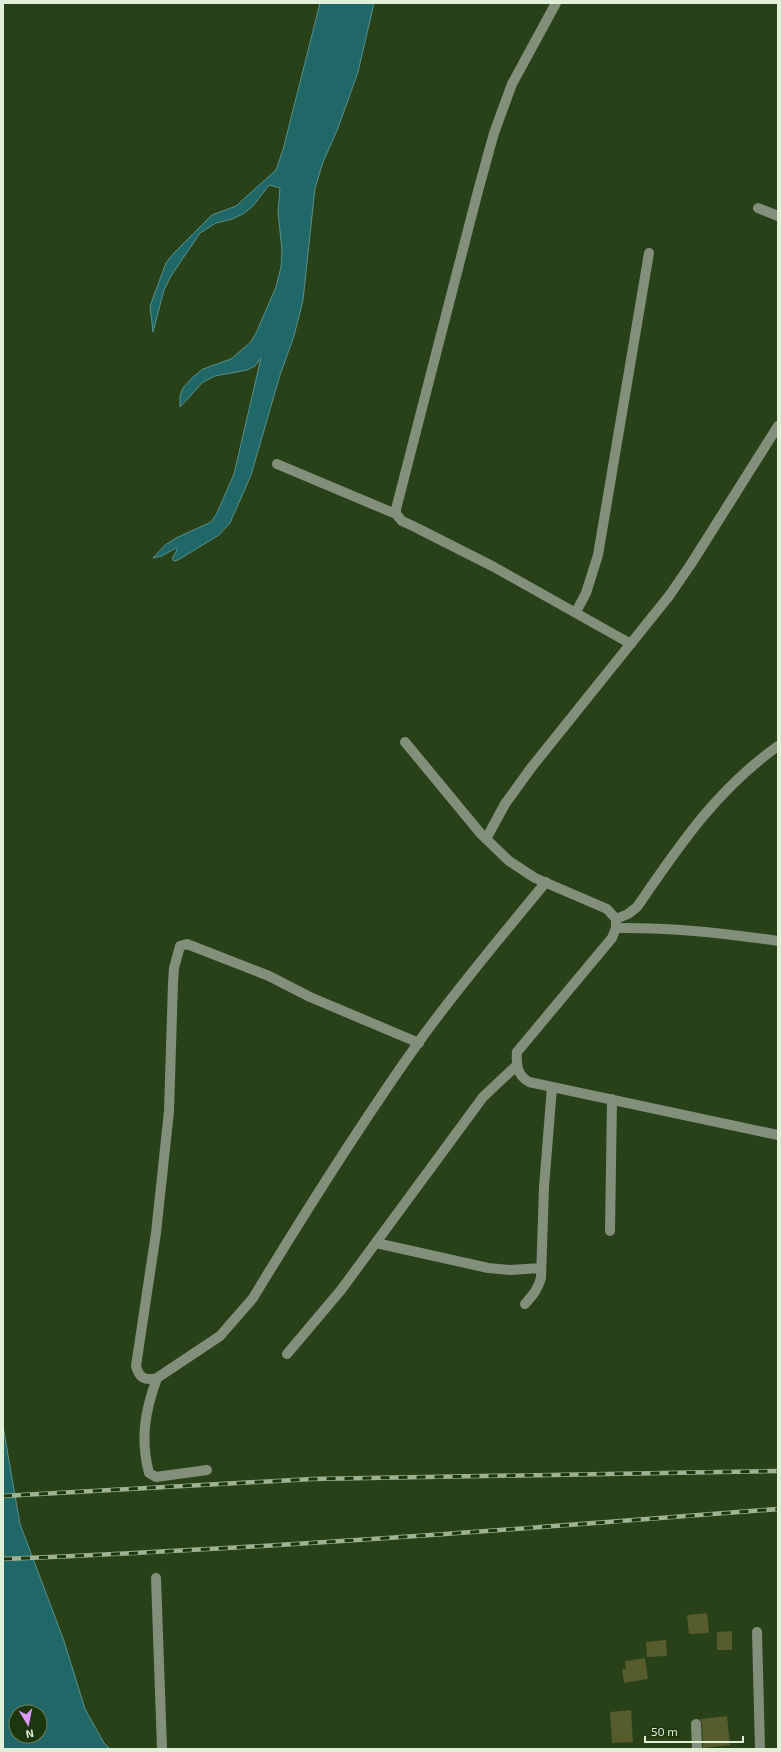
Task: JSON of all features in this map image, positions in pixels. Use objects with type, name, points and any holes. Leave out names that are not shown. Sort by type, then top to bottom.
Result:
[{"type":"street","points":[[396,514],[396,509],[494,133],[512,84],[556,3]]},
{"type":"street","points":[[758,208],[778,216]]},
{"type":"street","points":[[576,612],[593,575],[598,555],[649,253]]},
{"type":"street","points":[[486,840],[505,804],[531,768],[669,596],[778,426]]},
{"type":"street","points":[[277,464],[396,514],[402,521],[494,567],[631,644]]},
{"type":"street","points":[[404,742],[486,840],[509,861],[535,878],[607,909],[616,924]]},
{"type":"street","points":[[778,746],[733,783],[690,831],[636,906],[616,924],[612,938],[516,1052],[516,1066],[522,1078],[529,1082],[778,1135]]},
{"type":"street","points":[[419,1043],[310,997],[262,973],[187,944],[180,946],[174,968],[173,982],[169,1111],[156,1234],[136,1366],[138,1374],[143,1379],[148,1380],[157,1378],[220,1336],[253,1298],[370,1115],[419,1043],[485,955],[546,882]]},
{"type":"street","points":[[616,924],[778,941]]},
{"type":"street","points":[[287,1354],[328,1307],[483,1098],[516,1066]]},
{"type":"street","points":[[525,1304],[538,1288],[541,1268],[544,1187],[552,1087]]},
{"type":"street","points":[[610,1231],[612,1099]]},
{"type":"street","points":[[376,1242],[488,1268],[510,1270],[541,1268]]},
{"type":"street","points":[[157,1378],[145,1417],[145,1449],[149,1473],[156,1477],[206,1470]]},
{"type":"street","points":[[156,1578],[162,1749]]},
{"type":"street","points":[[757,1632],[760,1749]]},
{"type":"street","points":[[696,1724],[697,1749]]},
{"type":"water","points":[[320,3],[374,3],[358,72],[338,128],[323,162],[315,188],[303,300],[294,336],[280,375],[251,475],[230,523],[219,535],[178,560],[174,561],[172,559],[177,550],[176,548],[162,556],[153,558],[165,545],[176,538],[211,522],[217,513],[234,474],[261,358],[255,366],[247,370],[215,376],[203,382],[180,407],[180,396],[183,388],[193,377],[203,369],[231,359],[251,342],[257,331],[276,287],[281,267],[282,250],[278,212],[280,188],[269,185],[253,206],[243,214],[232,219],[216,223],[200,233],[171,276],[164,290],[153,332],[150,306],[166,263],[173,254],[212,215],[236,206],[276,170],[283,150]]},
{"type":"water","points":[[3,1426],[20,1524],[64,1641],[85,1709],[104,1743],[110,1749],[3,1749]]},
{"type":"building","points":[[707,1613],[709,1633],[689,1634],[687,1615]]},
{"type":"building","points":[[732,1631],[732,1650],[717,1650],[717,1632]]},
{"type":"building","points":[[666,1640],[667,1656],[647,1657],[646,1642]]},
{"type":"building","points":[[645,1658],[648,1679],[624,1683],[622,1669],[626,1669],[625,1661]]},
{"type":"building","points":[[631,1710],[633,1742],[612,1743],[610,1712]]},
{"type":"building","points":[[727,1716],[730,1745],[703,1748],[702,1724],[700,1719]]},
{"type":"railway","points":[[3,1496],[312,1479],[778,1471]]},
{"type":"railway","points":[[3,1559],[294,1544],[778,1509]]}]
